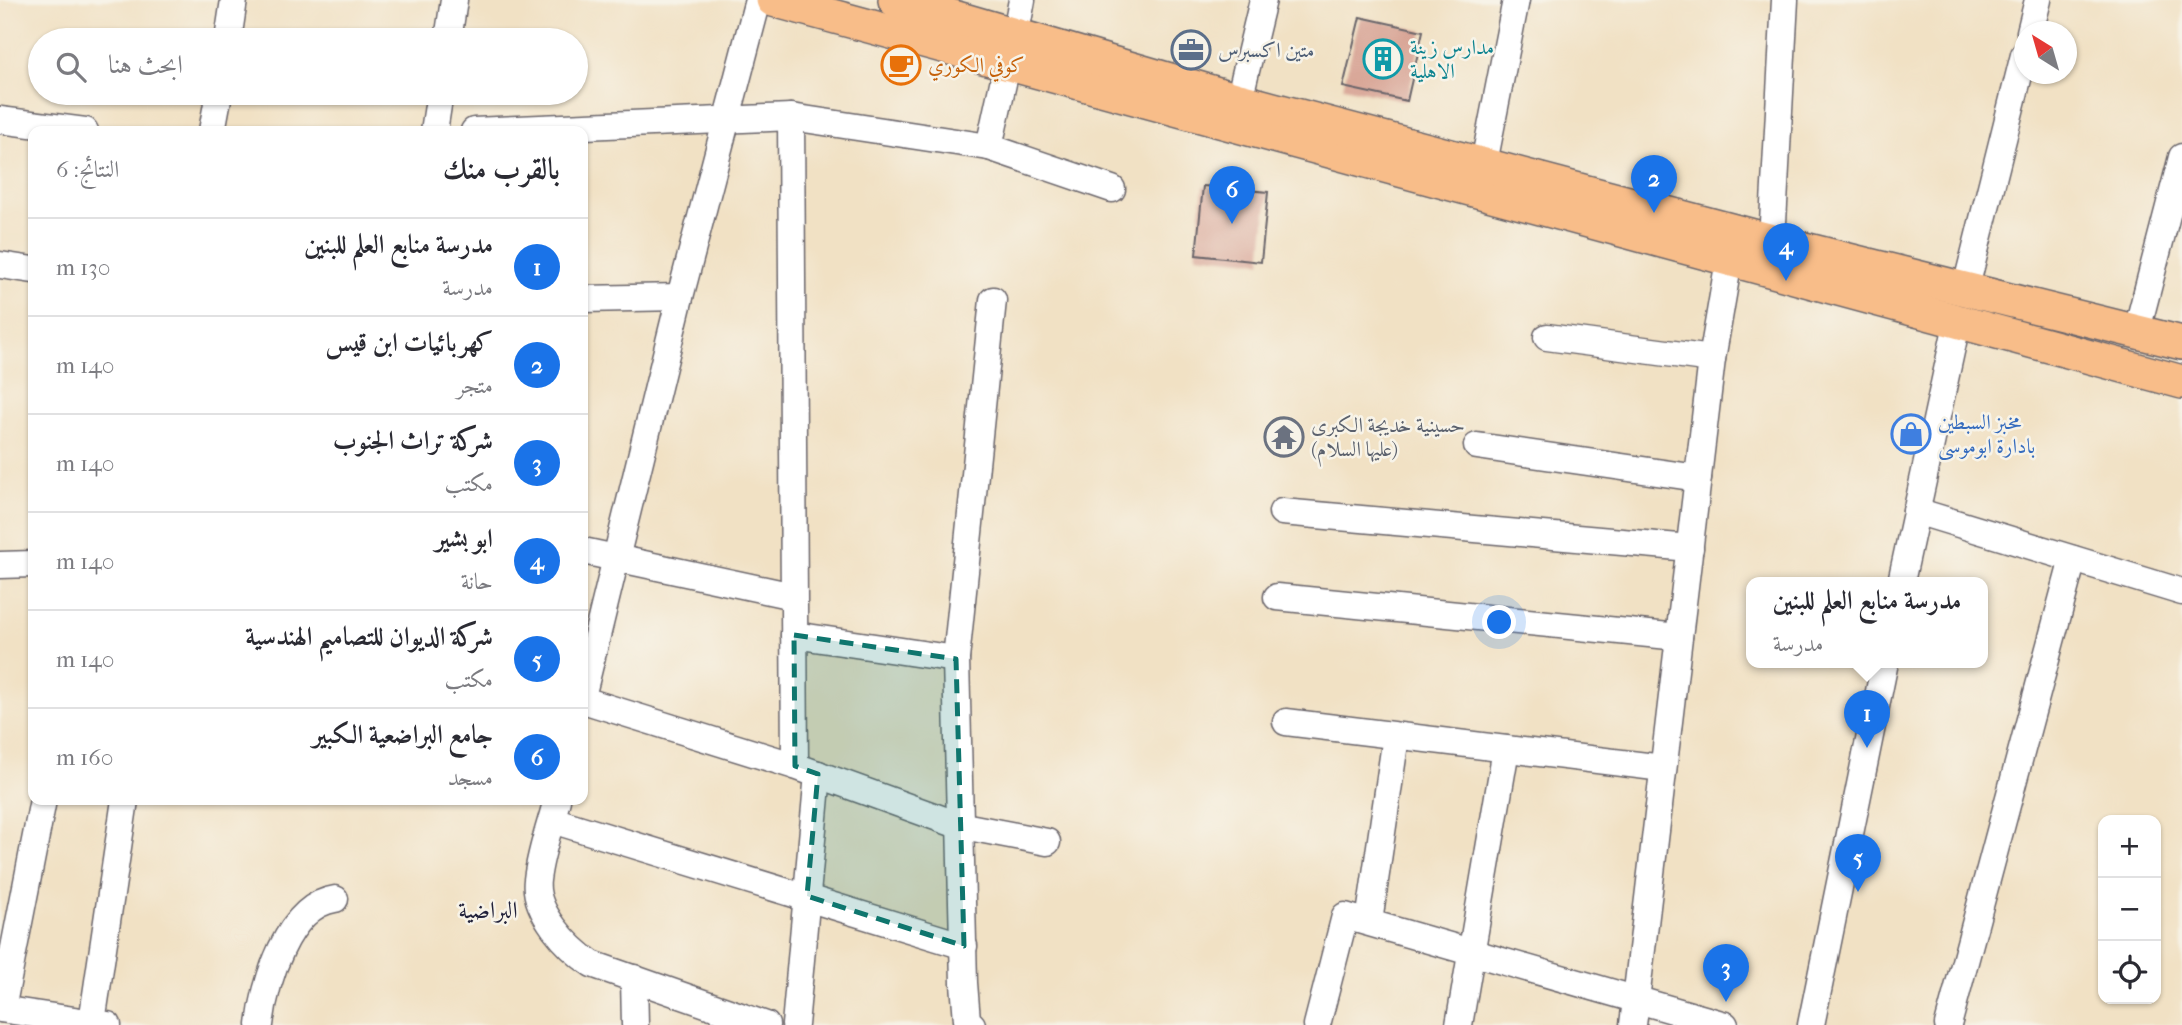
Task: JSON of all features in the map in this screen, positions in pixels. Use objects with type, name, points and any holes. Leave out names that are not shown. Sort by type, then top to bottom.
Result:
[{"type":"main road","points":[[773,0],[1239,100],[1772,241],[1966,287],[2182,343]]},
{"type":"main road","points":[[895,0],[1011,51],[1729,260],[1957,324],[2182,382]]},
{"type":"main road","points":[[1957,324],[1966,287]]},
{"type":"street","points":[[230,28],[234,0]]},
{"type":"street","points":[[450,28],[454,0]]},
{"type":"street","points":[[588,673],[680,297],[758,0]]},
{"type":"street","points":[[989,147],[1023,0]]},
{"type":"street","points":[[1239,100],[1263,0]]},
{"type":"street","points":[[1484,163],[1516,0]]},
{"type":"street","points":[[1772,241],[1785,0]]},
{"type":"street","points":[[2033,21],[2038,0]]},
{"type":"street","points":[[1966,287],[2018,84]]},
{"type":"street","points":[[213,126],[217,105]]},
{"type":"street","points":[[434,126],[438,105]]},
{"type":"street","points":[[791,117],[793,596],[806,770],[807,896],[795,1025]]},
{"type":"street","points":[[579,126],[791,117],[989,147],[1112,189]]},
{"type":"street","points":[[0,120],[46,126]]},
{"type":"street","points":[[2137,330],[2182,157]]},
{"type":"street","points":[[1634,1012],[1712,359],[1729,260]]},
{"type":"street","points":[[0,265],[28,269]]},
{"type":"street","points":[[588,299],[680,297]]},
{"type":"street","points":[[972,1025],[967,1020],[958,825],[956,659],[993,300]]},
{"type":"street","points":[[1903,577],[1957,324]]},
{"type":"street","points":[[1548,337],[1712,359]]},
{"type":"street","points":[[1477,446],[1698,478]]},
{"type":"street","points":[[1916,511],[2182,592]]},
{"type":"street","points":[[1282,512],[1690,548]]},
{"type":"street","points":[[588,552],[793,596]]},
{"type":"street","points":[[0,565],[28,559]]},
{"type":"street","points":[[1948,1025],[2073,559]]},
{"type":"street","points":[[1277,597],[1679,637]]},
{"type":"street","points":[[794,635],[956,659]]},
{"type":"street","points":[[1811,1025],[1884,668]]},
{"type":"street","points":[[588,702],[806,770],[958,825],[1047,842]]},
{"type":"street","points":[[1286,722],[1663,768]]},
{"type":"street","points":[[1369,922],[1396,737]]},
{"type":"street","points":[[1459,1025],[1506,749]]},
{"type":"street","points":[[42,805],[1,1009],[101,1024],[124,805]]},
{"type":"street","points":[[766,1025],[592,964],[575,953],[547,915],[536,882],[554,810],[964,946]]},
{"type":"street","points":[[260,1025],[268,984],[296,925],[309,908],[334,899]]},
{"type":"street","points":[[1317,1025],[1345,916],[1470,951],[1634,1012],[1725,1025]]},
{"type":"street","points":[[634,978],[635,1025]]},
{"type":"highlighted area","points":[[794,635],[956,659],[964,946],[807,896],[818,774],[795,766]]},
{"type":"building","name":"مدارس زينة الاهلية","points":[[1360,17],[1423,31],[1407,101],[1343,87]]},
{"type":"building","points":[[1203,186],[1268,192],[1261,262],[1196,255]]},
{"type":"place","name":"متين اكسبرس","points":[[1191,50]]},
{"type":"place","name":"مدارس زينة الاهلية","points":[[1383,59]]},
{"type":"place","name":"كوفي الكوري","points":[[901,65]]},
{"type":"place","name":"كهربائيات ابن قيس","points":[[1654,213]]},
{"type":"place","name":"جامع البراضعية الكبير","points":[[1232,224]]},
{"type":"place","name":"ابو بشير","points":[[1786,281]]},
{"type":"place","name":"مخبز السبطين بادارة ابوموسى","points":[[1911,434]]},
{"type":"place","name":"حسينية خديجة الكبرى (عليها السلام)","points":[[1284,437]]},
{"type":"place","name":"مدرسة منابع العلم للبنين","points":[[1867,748]]},
{"type":"place","name":"شركة الديوان للتصاميم الهندسية","points":[[1858,892]]},
{"type":"place","name":"شركة تراث الجنوب","points":[[1726,1002]]},
{"type":"district","name":"البراضية","points":[[488,910]]}]
